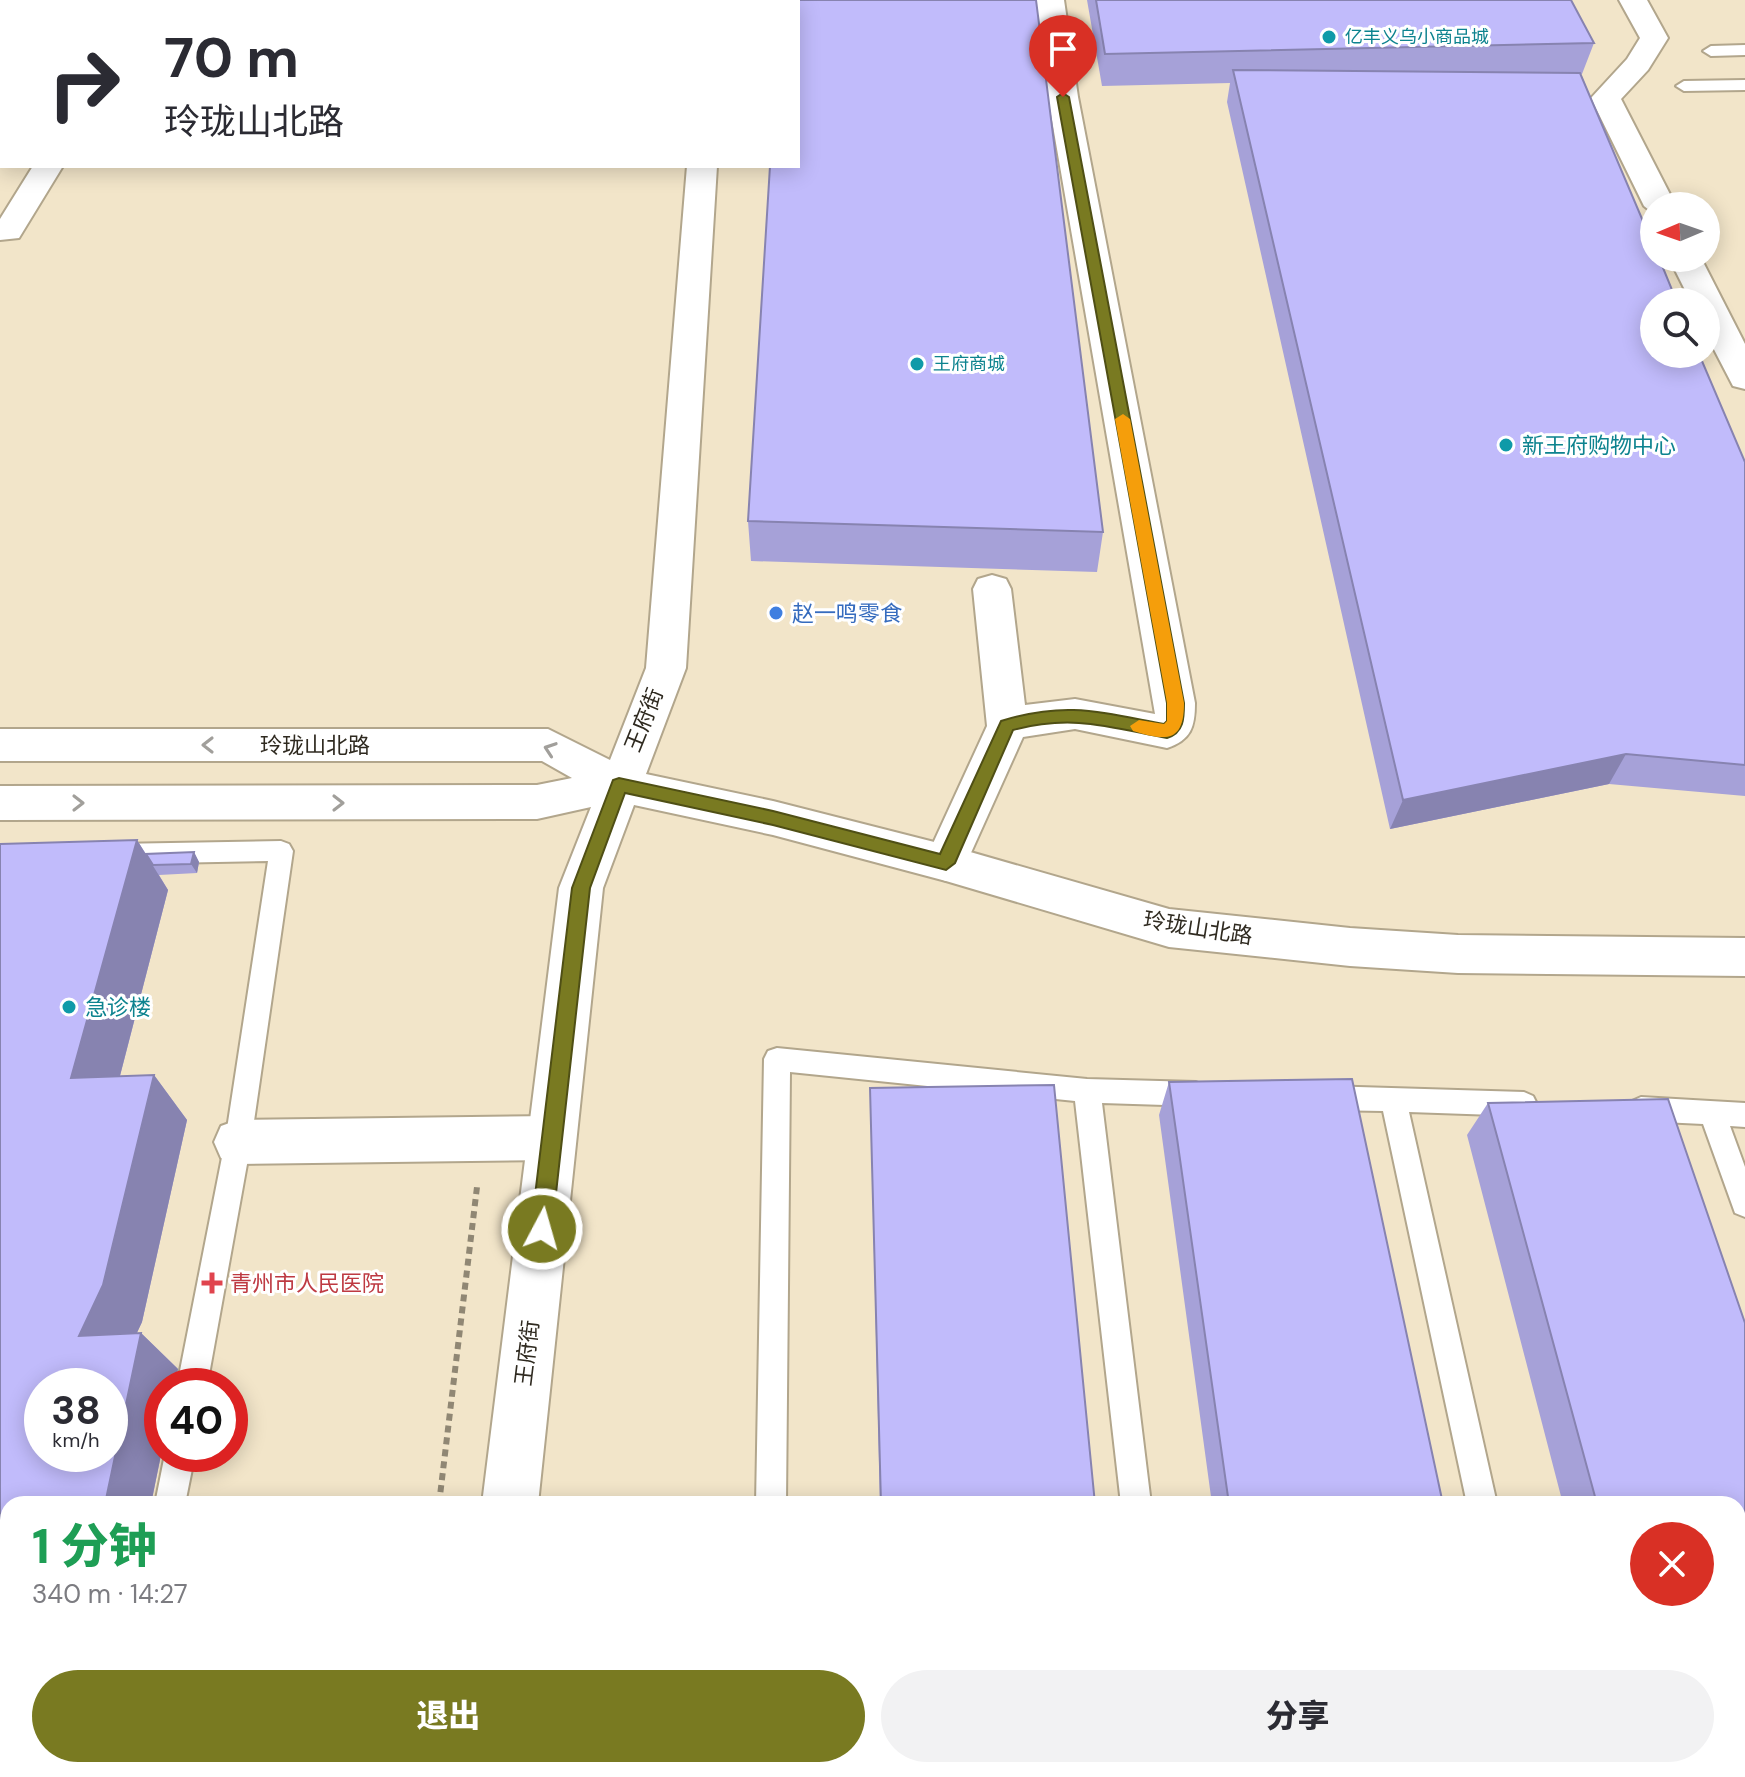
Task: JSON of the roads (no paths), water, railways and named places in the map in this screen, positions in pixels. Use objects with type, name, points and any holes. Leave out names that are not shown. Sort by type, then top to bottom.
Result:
[{"type":"street","points":[[1007,726],[1039,717],[1075,714],[1167,732],[1175,723],[1175,703],[1063,97],[1050,0]]},
{"type":"street","points":[[1633,0],[1654,38],[1638,64],[1606,98],[1653,192]]},
{"type":"street","points":[[0,231],[8,231],[47,168]]},
{"type":"street","name":"王府街","points":[[511,1496],[581,888],[666,668],[702,168]]},
{"type":"street","points":[[1692,272],[1745,378]]},
{"type":"street","points":[[946,863],[1007,726],[992,589]]},
{"type":"street","name":"玲珑山北路","points":[[0,745],[548,745],[619,785],[773,818],[946,863],[1169,928],[1350,947],[1458,954],[1745,957]]},
{"type":"street","name":"玲珑山北路","points":[[0,803],[537,802],[619,785]]},
{"type":"street","points":[[238,1142],[552,1138]]},
{"type":"lane","points":[[1711,51],[1745,50]]},
{"type":"lane","points":[[1684,86],[1745,85]]},
{"type":"lane","points":[[94,855],[281,851],[238,1142],[195,1368]]},
{"type":"lane","points":[[771,1496],[777,1059],[1087,1091],[1225,1095]]},
{"type":"lane","points":[[1087,1091],[1135,1496]]},
{"type":"lane","points":[[1301,1097],[1552,1105]]},
{"type":"lane","points":[[1393,1099],[1480,1496]]},
{"type":"lane","points":[[1616,1108],[1745,1115]]},
{"type":"lane","points":[[1712,1112],[1745,1204]]},
{"type":"lane","points":[[172,1496],[176,1472]]},
{"type":"place","name":"亿丰义乌小商品城","points":[[1329,37]]},
{"type":"place","name":"王府商城","points":[[917,364]]},
{"type":"place","name":"新王府购物中心","points":[[1506,445]]},
{"type":"place","name":"赵一鸣零食","points":[[776,613]]},
{"type":"place","name":"急诊楼","points":[[69,1007]]},
{"type":"place","name":"青州市人民医院","points":[[212,1283]]}]
